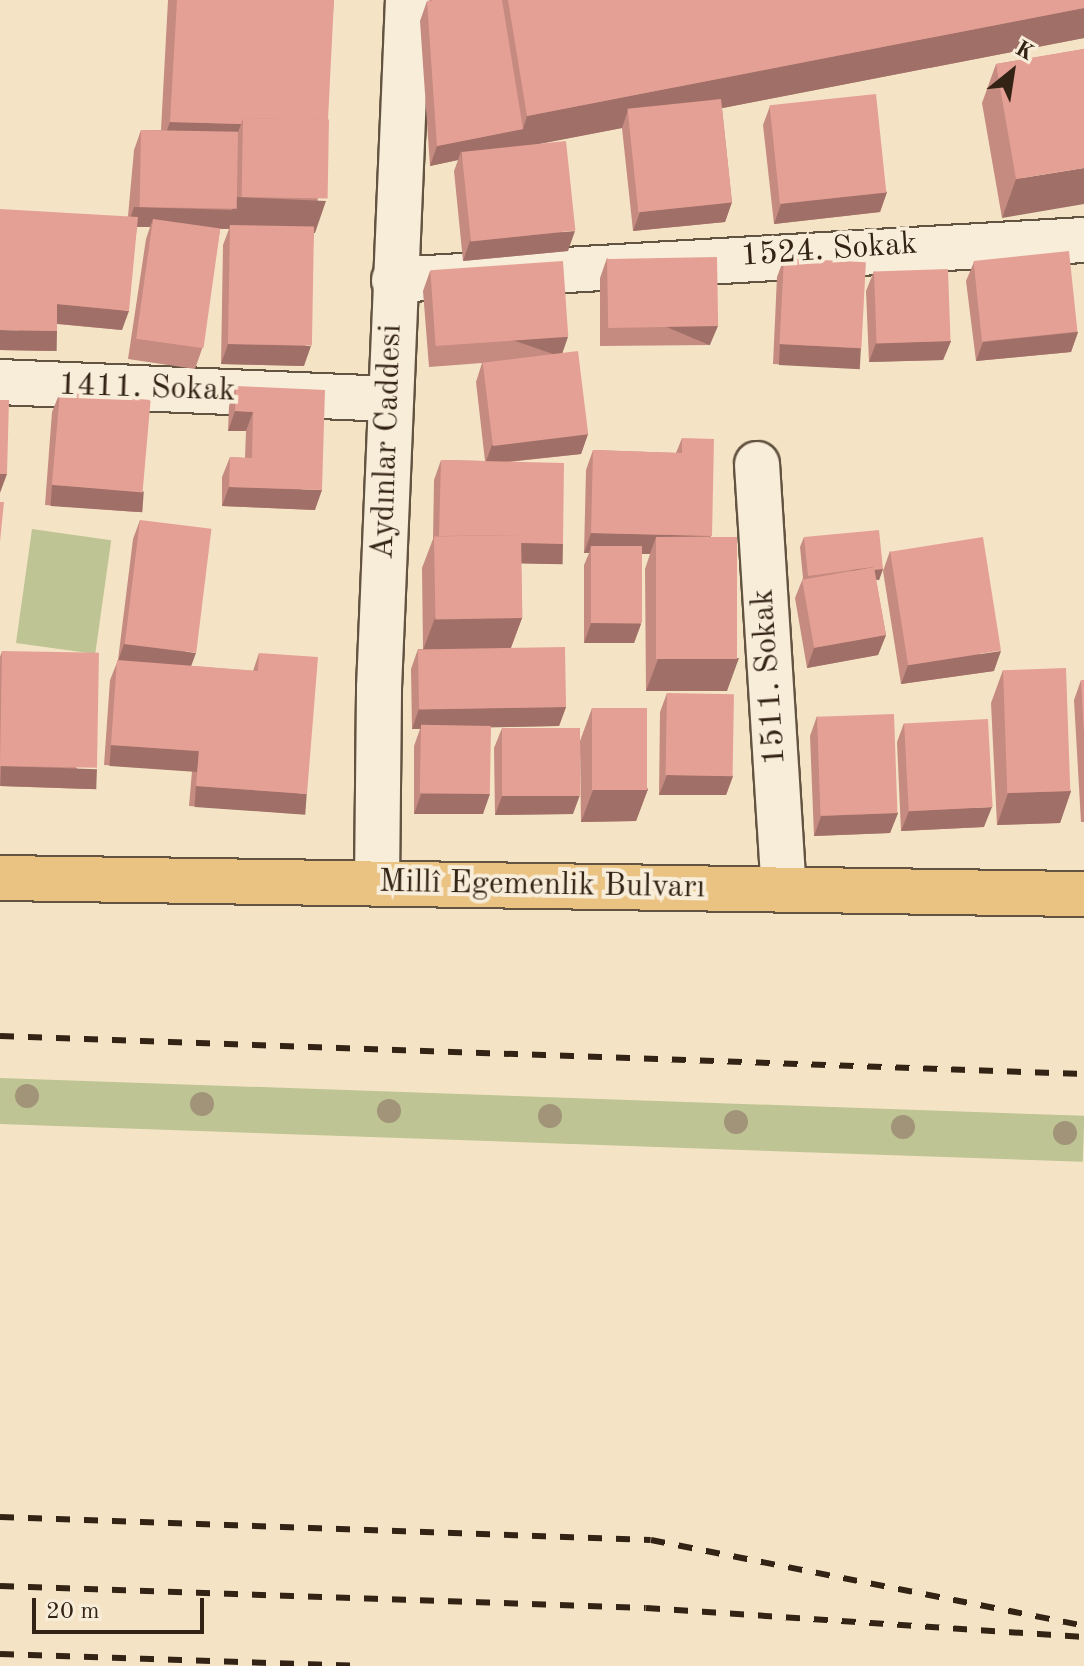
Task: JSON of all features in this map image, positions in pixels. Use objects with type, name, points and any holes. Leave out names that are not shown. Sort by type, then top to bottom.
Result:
[{"type":"main road","name":"Millî Egemenlik Bulvarı","points":[[0,878],[1084,894]]},
{"type":"street","name":"Aydınlar Caddesi","points":[[377,883],[389,399],[408,0]]},
{"type":"street","name":"1524. Sokak","points":[[394,280],[575,267],[1084,240]]},
{"type":"street","name":"1411. Sokak","points":[[0,382],[389,399]]},
{"type":"street","name":"1511. Sokak","points":[[757,464],[784,889]]},
{"type":"green space","points":[[32,529],[111,540],[95,654],[16,643]]},
{"type":"green space","points":[[0,1078],[1084,1116],[1083,1162],[0,1124]]},
{"type":"building","points":[[177,0],[334,0],[328,120],[243,118],[241,124],[170,122]]},
{"type":"building","points":[[502,0],[523,129],[437,146],[427,1]]},
{"type":"building","points":[[508,0],[1084,0],[1084,8],[527,116]]},
{"type":"building","points":[[1084,49],[1084,168],[1016,179],[996,64]]},
{"type":"building","points":[[876,94],[886,192],[780,204],[770,105]]},
{"type":"building","points":[[721,99],[732,202],[638,212],[628,109]]},
{"type":"building","points":[[243,118],[329,120],[328,198],[242,197]]},
{"type":"building","points":[[141,130],[238,132],[237,209],[140,207]]},
{"type":"building","points":[[566,141],[575,231],[471,241],[462,152]]},
{"type":"building","points":[[0,209],[138,217],[129,311],[57,304],[57,331],[0,330]]},
{"type":"building","points":[[153,219],[220,228],[203,348],[136,339]]},
{"type":"building","points":[[230,225],[314,226],[312,345],[228,344]]},
{"type":"building","points":[[1069,251],[1077,332],[982,342],[974,261]]},
{"type":"building","points":[[717,257],[718,326],[608,328],[607,259]]},
{"type":"building","points":[[784,258],[866,262],[861,348],[779,344]]},
{"type":"building","points":[[563,261],[568,337],[436,346],[430,270]]},
{"type":"building","points":[[948,269],[951,341],[877,344],[874,272]]},
{"type":"building","points":[[578,351],[588,434],[493,446],[483,363]]},
{"type":"building","points":[[236,386],[325,390],[322,490],[229,487],[230,457],[252,458],[253,412],[235,411]]},
{"type":"building","points":[[60,392],[151,400],[143,493],[52,485]]},
{"type":"building","points":[[0,400],[9,400],[7,474],[0,474]]},
{"type":"building","points":[[682,438],[714,439],[712,536],[591,533],[593,450],[682,453]]},
{"type":"building","points":[[441,460],[564,463],[563,544],[521,543],[521,535],[439,536]]},
{"type":"building","points":[[0,502],[4,502],[0,542]]},
{"type":"building","points":[[140,520],[211,529],[196,653],[125,644]]},
{"type":"building","points":[[879,530],[883,569],[874,570],[874,567],[808,576],[804,537]]},
{"type":"building","points":[[521,535],[522,618],[435,620],[434,537]]},
{"type":"building","points":[[656,537],[737,537],[737,659],[656,659]]},
{"type":"building","points":[[983,537],[1001,651],[908,665],[890,552]]},
{"type":"building","points":[[591,546],[642,546],[642,623],[591,623]]},
{"type":"building","points":[[874,567],[886,635],[814,648],[802,580]]},
{"type":"building","points":[[565,647],[566,707],[419,710],[418,650]]},
{"type":"building","points":[[2,651],[99,653],[97,768],[0,766]]},
{"type":"building","points":[[259,653],[318,657],[307,794],[196,786],[199,751],[111,745],[117,660],[258,671]]},
{"type":"building","points":[[1066,668],[1070,791],[1007,793],[1003,670]]},
{"type":"building","points":[[1081,680],[1084,680],[1084,735]]},
{"type":"building","points":[[667,693],[734,694],[733,776],[666,775]]},
{"type":"building","points":[[592,708],[647,708],[647,790],[592,790]]},
{"type":"building","points":[[894,714],[897,813],[821,816],[817,717]]},
{"type":"building","points":[[988,719],[993,807],[909,811],[904,723]]},
{"type":"building","points":[[421,725],[491,726],[490,794],[420,793]]},
{"type":"building","points":[[502,728],[580,728],[580,796],[502,796]]},
{"type":"railway","points":[[0,1036],[1084,1074]]},
{"type":"railway","points":[[0,1517],[651,1540],[1084,1626]]},
{"type":"railway","points":[[0,1586],[646,1608],[1084,1637]]},
{"type":"railway","points":[[0,1654],[358,1666]]}]
